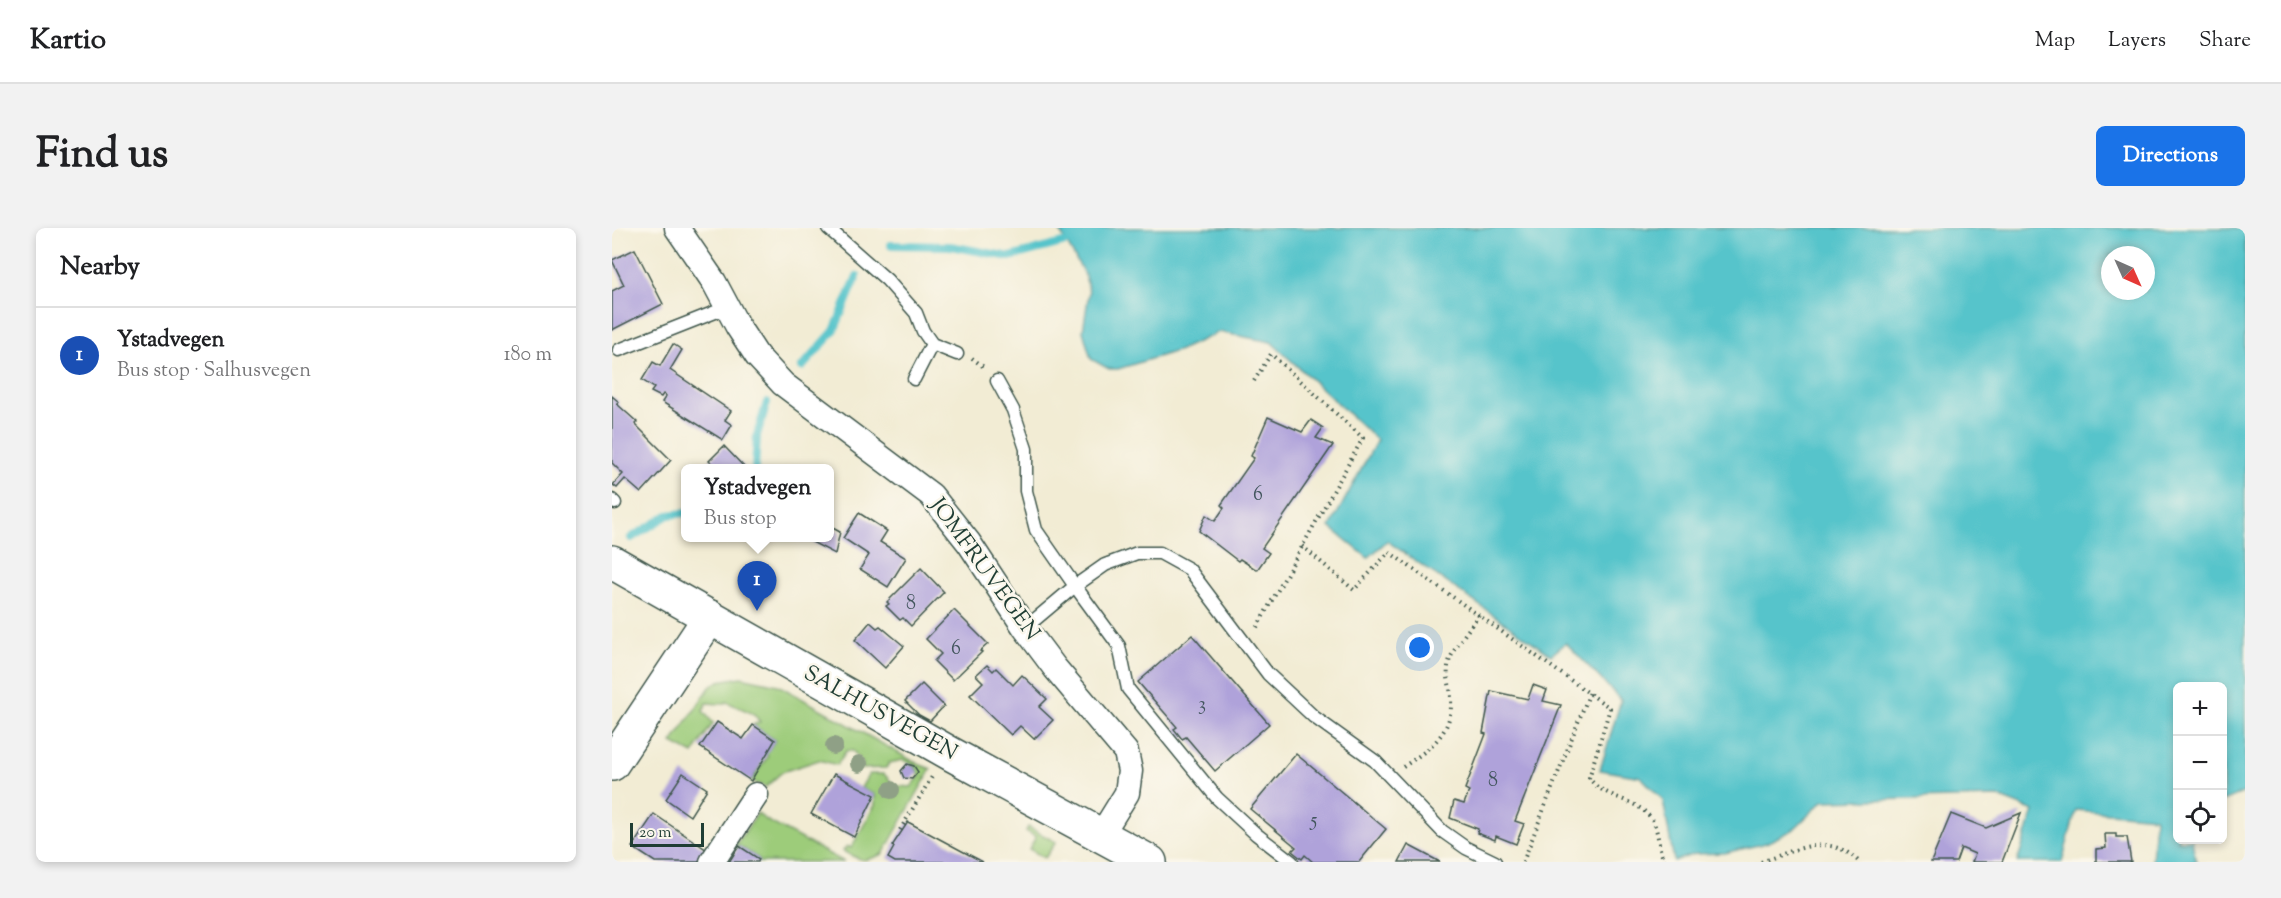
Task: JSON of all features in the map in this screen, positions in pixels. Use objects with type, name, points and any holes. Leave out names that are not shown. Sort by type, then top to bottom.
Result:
[{"type":"main road","name":"SALHUSVEGEN","points":[[612,562],[944,750],[1150,862]]},
{"type":"main road","points":[[612,764],[710,617]]},
{"type":"street","name":"JOMFRUVEGEN","points":[[677,228],[714,282],[758,356],[783,384],[931,495],[969,543],[1025,628],[1055,668],[1126,752],[1130,771],[1127,793],[1101,835]]},
{"type":"street","points":[[712,862],[756,795]]},
{"type":"lane","points":[[828,228],[886,280],[908,304],[916,313],[923,331],[932,344],[957,354]]},
{"type":"lane","points":[[619,350],[728,307]]},
{"type":"lane","points":[[914,379],[932,344]]},
{"type":"lane","points":[[997,381],[1013,410],[1026,449],[1026,491],[1036,530],[1119,646],[1128,689],[1217,798],[1256,834],[1292,862]]},
{"type":"lane","points":[[1025,628],[1075,586],[1106,565],[1137,553],[1160,553],[1189,569],[1268,674],[1314,717],[1375,761],[1442,831],[1466,849],[1494,862]]},
{"type":"path","points":[[957,354],[976,359],[997,381]]},
{"type":"path","points":[[1247,645],[1363,438],[1271,354],[1254,381]]},
{"type":"path","points":[[1302,546],[1354,590],[1389,552],[1610,708],[1589,778],[1595,786],[1607,794],[1639,808],[1651,818],[1665,862]]},
{"type":"path","points":[[1390,776],[1424,753],[1447,730],[1452,700],[1447,674],[1449,660],[1479,615]]},
{"type":"path","points":[[1523,862],[1590,692]]},
{"type":"path","points":[[900,830],[934,774]]},
{"type":"path","points":[[1761,862],[1804,847],[1823,844],[1838,847],[1853,855],[1859,862]]},
{"type":"green space","points":[[741,677],[778,685],[918,764],[931,769],[883,854],[863,860],[843,851],[847,846],[851,848],[875,805],[875,795],[861,788],[869,774],[884,774],[895,786],[911,787],[920,776],[914,765],[903,760],[889,763],[886,768],[862,769],[863,764],[853,751],[846,751],[837,765],[819,760],[782,772],[766,787],[751,781],[768,756],[766,754],[775,740],[753,725],[760,722],[754,714],[727,702],[707,703],[703,711],[713,723],[693,754],[672,743],[710,687],[719,681]]},
{"type":"green space","points":[[758,813],[764,819],[844,862],[758,862],[759,859],[739,846],[737,848],[735,846]]},
{"type":"green space","points":[[1028,827],[1056,842],[1045,858],[1029,849],[1036,837],[1026,831]]},
{"type":"water","points":[[1058,228],[2245,228],[2245,792],[2227,799],[2227,682],[2173,682],[2173,844],[2193,844],[2196,862],[2152,862],[2155,817],[2076,810],[2062,862],[2017,862],[2034,811],[1998,797],[1823,801],[1793,830],[1766,843],[1725,853],[1695,854],[1674,861],[1663,800],[1641,777],[1600,770],[1621,700],[1566,643],[1551,655],[1387,541],[1368,558],[1330,527],[1377,440],[1271,342],[1219,332],[1180,350],[1118,369],[1109,369],[1091,359],[1083,331],[1089,292],[1085,275]]},
{"type":"building","points":[[635,249],[663,304],[612,330],[612,291],[624,285],[612,260]]},
{"type":"building","points":[[673,344],[682,350],[670,370],[731,411],[725,420],[732,425],[723,440],[662,402],[666,396],[663,394],[661,397],[651,392],[654,388],[642,380],[653,362],[660,366]]},
{"type":"building","points":[[612,396],[619,402],[617,404],[637,422],[635,424],[671,460],[641,493],[625,479],[617,488],[613,485],[623,474],[612,463]]},
{"type":"building","points":[[1268,417],[1302,432],[1311,420],[1323,428],[1316,438],[1333,445],[1262,548],[1269,553],[1257,570],[1240,559],[1238,561],[1199,531],[1206,515],[1215,521],[1224,508],[1221,505],[1254,458],[1251,456]]},
{"type":"building","points":[[724,446],[741,464],[712,464],[709,461]]},
{"type":"building","points":[[859,513],[887,531],[880,542],[906,558],[888,587],[860,569],[869,555],[843,538]]},
{"type":"building","points":[[834,529],[840,532],[835,554],[812,542],[834,542]]},
{"type":"building","points":[[921,568],[944,592],[911,626],[903,618],[900,620],[886,606],[889,604],[887,602]]},
{"type":"building","points":[[954,610],[988,644],[953,680],[934,661],[941,654],[926,639]]},
{"type":"building","points":[[870,622],[877,628],[880,626],[904,646],[885,668],[855,640]]},
{"type":"building","points":[[1192,635],[1269,724],[1215,771],[1186,737],[1182,739],[1174,729],[1177,727],[1138,682]]},
{"type":"building","points":[[987,665],[993,671],[996,668],[1013,685],[1022,675],[1047,699],[1039,707],[1053,720],[1034,739],[1020,726],[1011,735],[970,695],[983,682],[976,675]]},
{"type":"building","points":[[922,684],[944,706],[930,721],[919,715],[905,701]]},
{"type":"building","points":[[1533,685],[1547,690],[1543,701],[1561,705],[1515,821],[1524,824],[1516,844],[1496,836],[1495,840],[1477,833],[1478,829],[1450,818],[1454,801],[1464,804],[1469,791],[1465,789],[1486,734],[1483,733],[1491,691],[1528,699]]},
{"type":"building","points":[[717,722],[743,739],[753,725],[775,740],[751,781],[700,747]]},
{"type":"building","points":[[1296,754],[1386,829],[1359,862],[1313,862],[1305,855],[1302,859],[1292,851],[1296,847],[1250,809]]},
{"type":"building","points":[[907,764],[914,766],[918,772],[912,779],[904,778],[901,771]]},
{"type":"building","points":[[683,773],[707,789],[690,816],[666,799]]},
{"type":"building","points":[[834,774],[875,795],[854,837],[811,814]]},
{"type":"building","points":[[2021,813],[2002,862],[1972,862],[1975,854],[1961,848],[1956,862],[1931,862],[1951,814],[1986,828]]},
{"type":"building","points":[[654,814],[707,850],[699,862],[655,862],[632,847]]},
{"type":"building","points":[[908,822],[983,862],[895,862],[888,858],[894,847],[892,846]]},
{"type":"building","points":[[2105,834],[2127,837],[2131,862],[2096,862],[2096,849],[2106,848]]},
{"type":"building","points":[[1408,845],[1440,862],[1399,862]]},
{"type":"building","points":[[739,846],[759,859],[758,862],[729,862]]},
{"type":"waterway","points":[[891,245],[950,246],[1010,257],[1066,242]]},
{"type":"waterway","points":[[802,367],[834,331],[857,276]]},
{"type":"waterway","points":[[755,464],[757,435],[767,402]]},
{"type":"waterway","points":[[631,538],[668,515],[681,513]]},
{"type":"place","name":"Ystadvegen","points":[[757,611]]}]
